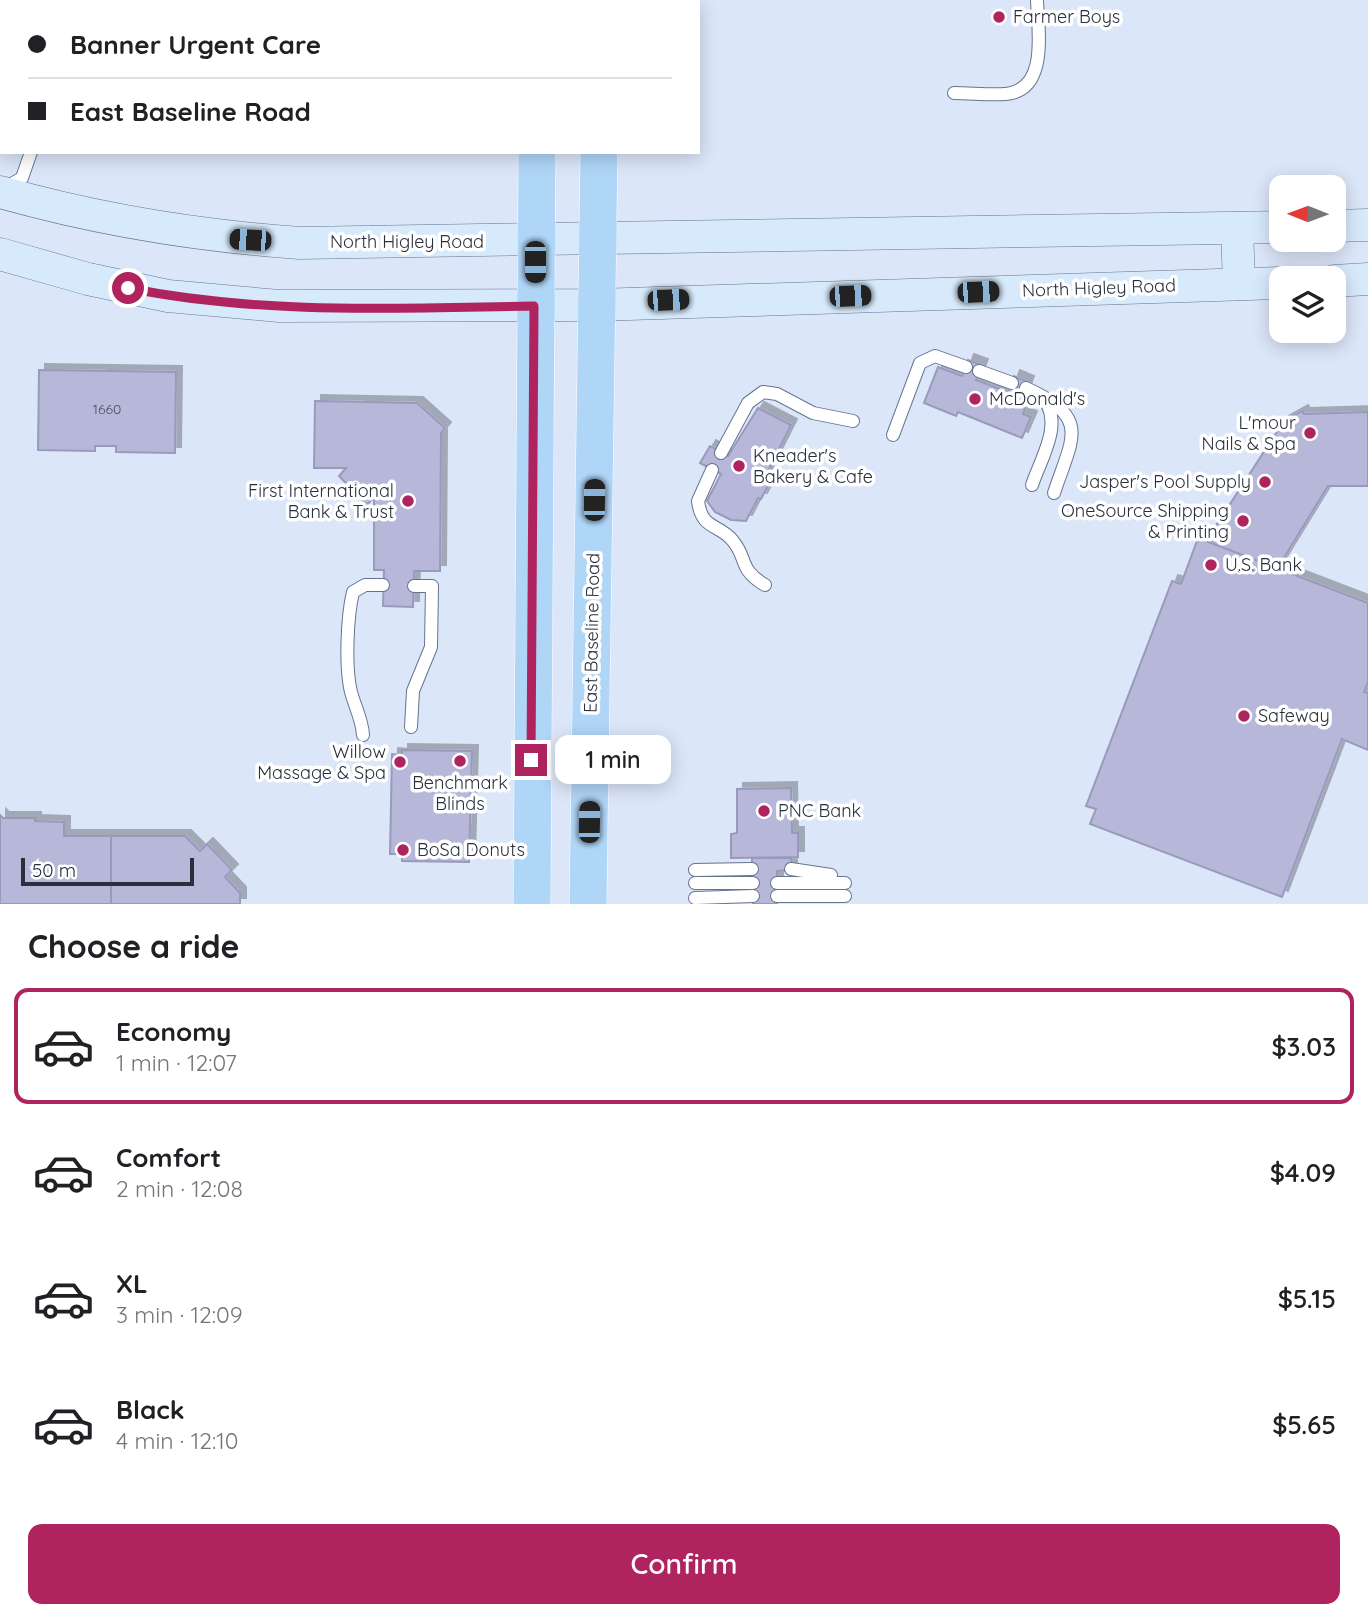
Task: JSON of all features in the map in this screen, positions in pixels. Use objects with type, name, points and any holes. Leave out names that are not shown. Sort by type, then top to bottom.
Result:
[{"type":"main road","points":[[532,904],[537,154]]},
{"type":"main road","name":"East Baseline Road","points":[[588,904],[599,154]]},
{"type":"main road","name":"North Higley Road","points":[[0,192],[91,216],[225,238],[300,243],[1269,227]]},
{"type":"main road","points":[[1346,226],[1368,225]]},
{"type":"main road","points":[[1237,228],[1239,284]]},
{"type":"main road","name":"North Higley Road","points":[[0,254],[88,279],[217,302],[356,307],[534,306],[646,300],[1269,283]]},
{"type":"main road","points":[[1346,280],[1368,279]]},
{"type":"lane","points":[[954,93],[1007,94],[1023,88],[1033,77],[1039,52],[1037,0]]},
{"type":"lane","points":[[0,192],[22,178],[30,154]]},
{"type":"lane","points":[[893,435],[920,363],[935,356],[965,367]]},
{"type":"lane","points":[[979,371],[1012,383]]},
{"type":"lane","points":[[1026,388],[1061,408],[1070,418],[1073,430],[1054,494]]},
{"type":"lane","points":[[721,453],[748,403],[763,392],[777,394],[813,412],[853,421]]},
{"type":"lane","points":[[1032,485],[1054,421],[1050,407],[1039,394]]},
{"type":"lane","points":[[712,470],[698,501],[704,521],[735,543],[746,571],[765,584]]},
{"type":"lane","points":[[363,734],[350,680],[350,605],[353,592],[365,585],[383,585]]},
{"type":"lane","points":[[411,727],[413,691],[431,647],[432,586],[414,586]]},
{"type":"lane","points":[[777,889],[845,885],[806,869],[791,869]]},
{"type":"lane","points":[[695,898],[753,890],[695,877],[752,870]]},
{"type":"building","name":"McDonald's","points":[[968,360],[982,365],[976,380],[1008,392],[1014,376],[1028,382],[1022,398],[1028,400],[1023,414],[1031,417],[1022,438],[958,412],[956,416],[924,403],[938,367],[962,376]]},
{"type":"building","points":[[39,370],[176,372],[175,453],[116,452],[116,446],[95,446],[95,451],[38,450]]},
{"type":"building","name":"First International Bank & Trust","points":[[315,401],[417,403],[445,428],[441,433],[440,571],[414,571],[413,607],[383,606],[384,570],[374,570],[374,497],[367,505],[339,476],[346,468],[314,468]]},
{"type":"building","name":"Kneader's Bakery & Cafe","points":[[758,408],[791,425],[763,481],[769,484],[761,499],[758,498],[746,521],[731,520],[715,512],[707,501],[721,474],[700,463],[710,446],[728,456]]},
{"type":"building","points":[[1302,411],[1304,414],[1368,412],[1368,486],[1328,486],[1277,569],[1206,541],[1280,427],[1279,424]]},
{"type":"building","name":"Safeway","points":[[1198,538],[1368,603],[1368,682],[1364,692],[1368,693],[1368,750],[1342,739],[1282,897],[1090,824],[1096,809],[1086,806],[1172,581],[1181,584]]},
{"type":"building","points":[[402,750],[472,751],[469,862],[402,861],[402,854],[390,854],[392,754],[402,755]]},
{"type":"building","name":"PNC Bank","points":[[791,788],[792,833],[798,833],[798,857],[731,858],[731,834],[737,833],[737,789]]},
{"type":"building","points":[[0,815],[3,818],[64,822],[64,836],[111,836],[111,904],[0,904]]},
{"type":"building","points":[[111,836],[185,836],[200,851],[207,844],[232,870],[225,877],[240,893],[240,904],[111,904]]},
{"type":"building","points":[[752,858],[791,858],[791,870],[777,871],[777,904],[753,904]]},
{"type":"place","name":"Farmer Boys","points":[[999,17]]},
{"type":"place","name":"McDonald's","points":[[975,399]]},
{"type":"place","name":"L'mour Nails & Spa","points":[[1310,433]]},
{"type":"place","name":"Kneader's Bakery & Cafe","points":[[739,466]]},
{"type":"place","name":"Jasper's Pool Supply","points":[[1265,482]]},
{"type":"place","name":"First International Bank & Trust","points":[[408,501]]},
{"type":"place","name":"OneSource Shipping & Printing","points":[[1243,521]]},
{"type":"place","name":"U.S. Bank","points":[[1211,565]]},
{"type":"place","name":"Safeway","points":[[1244,716]]},
{"type":"place","name":"Benchmark Blinds","points":[[460,761]]},
{"type":"place","name":"Willow Massage & Spa","points":[[400,762]]},
{"type":"place","name":"PNC Bank","points":[[764,811]]},
{"type":"place","name":"BoSa Donuts","points":[[403,850]]},
{"type":"route","points":[[128,288],[217,302],[279,306],[534,306],[531,760]]}]
